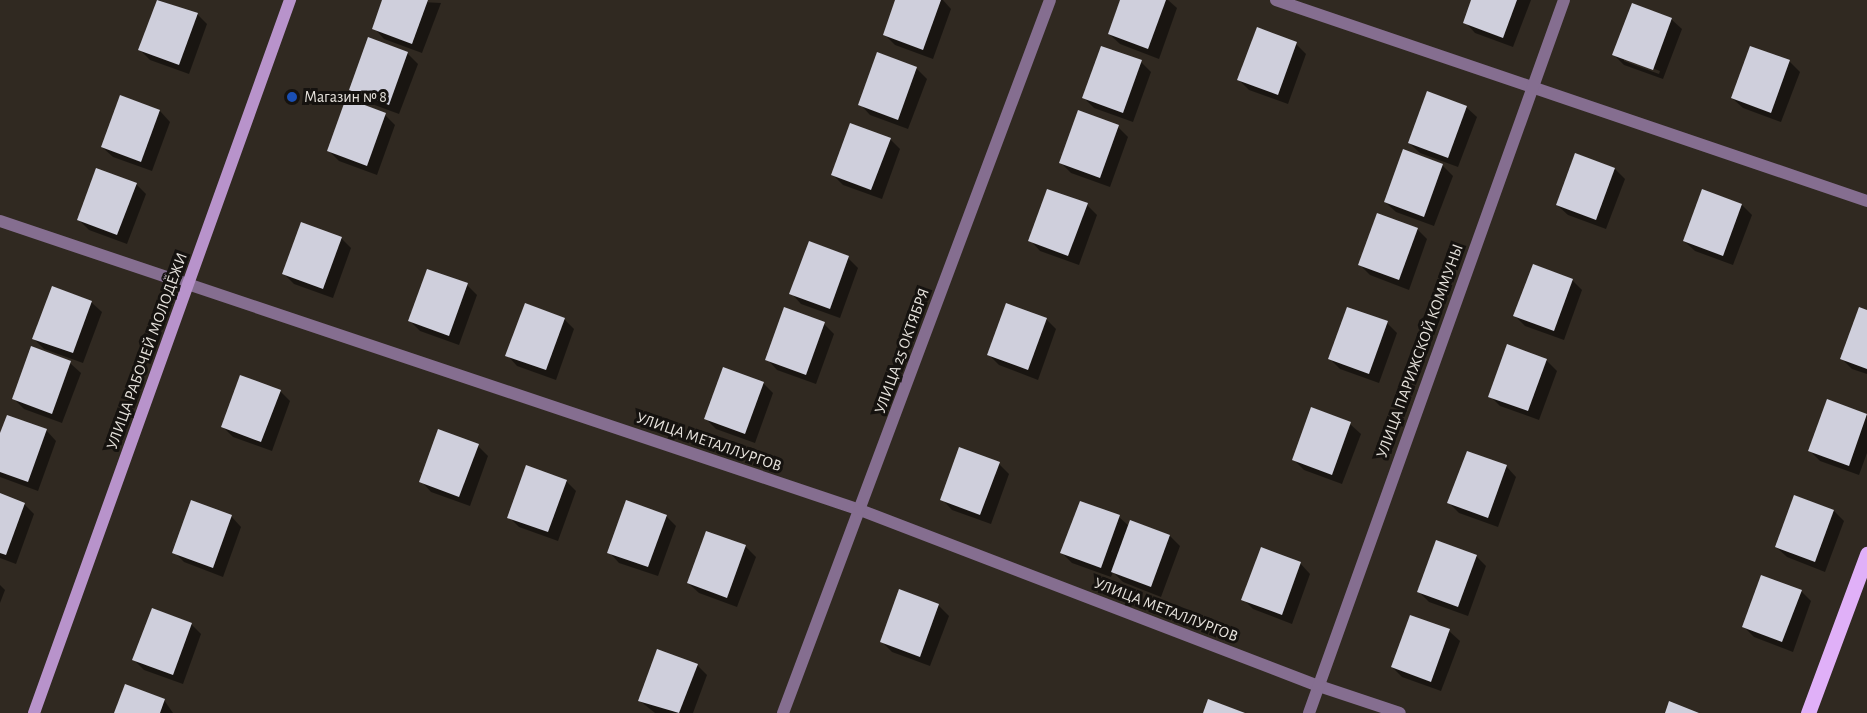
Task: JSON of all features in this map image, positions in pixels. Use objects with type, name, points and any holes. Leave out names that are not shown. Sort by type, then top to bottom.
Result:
[{"type":"main road","name":"УЛИЦА РАБОЧЕЙ МОЛОДЁЖИ","points":[[34,713],[290,0]]},
{"type":"main road","points":[[1808,713],[1867,554]]},
{"type":"street","name":"УЛИЦА 25 ОКТЯБРЯ","points":[[783,713],[1050,0]]},
{"type":"street","points":[[1276,0],[1867,201]]},
{"type":"street","name":"УЛИЦА ПАРИЖСКОЙ КОММУНЫ","points":[[1309,713],[1564,0]]},
{"type":"street","name":"УЛИЦА МЕТАЛЛУРГОВ","points":[[0,220],[860,510],[1319,686],[1400,713]]},
{"type":"building","points":[[157,0],[198,13],[179,65],[138,50]]},
{"type":"building","points":[[382,0],[428,0],[412,44],[372,29]]},
{"type":"building","points":[[895,0],[941,0],[923,50],[883,35]]},
{"type":"building","points":[[1120,0],[1166,0],[1148,49],[1108,34]]},
{"type":"building","points":[[1471,0],[1517,0],[1503,38],[1463,23]]},
{"type":"building","points":[[1632,3],[1672,18],[1653,70],[1612,55]]},
{"type":"building","points":[[1257,27],[1297,42],[1278,95],[1237,80]]},
{"type":"building","points":[[368,37],[408,52],[389,105],[349,90]]},
{"type":"building","points":[[1101,46],[1142,60],[1123,113],[1082,98]]},
{"type":"building","points":[[1750,46],[1790,60],[1771,113],[1731,98]]},
{"type":"building","points":[[877,52],[917,67],[898,120],[858,105]]},
{"type":"building","points":[[1427,91],[1467,106],[1448,158],[1408,143]]},
{"type":"building","points":[[120,95],[160,110],[141,162],[101,147]]},
{"type":"building","points":[[346,98],[386,113],[367,166],[327,151]]},
{"type":"building","points":[[1078,110],[1119,125],[1100,178],[1059,163]]},
{"type":"building","points":[[850,123],[891,138],[871,190],[831,175]]},
{"type":"building","points":[[1403,149],[1443,164],[1424,217],[1384,202]]},
{"type":"building","points":[[1575,153],[1615,168],[1596,220],[1556,205]]},
{"type":"building","points":[[96,168],[137,183],[117,235],[77,220]]},
{"type":"building","points":[[1047,189],[1088,203],[1068,256],[1028,241]]},
{"type":"building","points":[[1702,189],[1742,204],[1723,256],[1683,241]]},
{"type":"building","points":[[1377,213],[1418,228],[1399,280],[1358,265]]},
{"type":"building","points":[[301,222],[342,237],[323,289],[282,274]]},
{"type":"building","points":[[809,241],[849,256],[830,309],[789,294]]},
{"type":"building","points":[[1533,264],[1573,279],[1554,331],[1513,316]]},
{"type":"building","points":[[427,269],[468,283],[449,336],[408,321]]},
{"type":"building","points":[[52,286],[92,301],[73,353],[32,339]]},
{"type":"building","points":[[525,303],[565,318],[546,370],[505,356]]},
{"type":"building","points":[[1006,303],[1047,318],[1028,370],[987,355]]},
{"type":"building","points":[[784,307],[825,322],[806,375],[765,360]]},
{"type":"building","points":[[1347,307],[1388,321],[1369,374],[1328,359]]},
{"type":"building","points":[[1859,307],[1867,310],[1867,369],[1840,359]]},
{"type":"building","points":[[1507,344],[1547,359],[1528,411],[1488,397]]},
{"type":"building","points":[[31,346],[71,361],[52,414],[12,399]]},
{"type":"building","points":[[723,367],[764,382],[745,434],[704,419]]},
{"type":"building","points":[[240,375],[281,390],[261,442],[221,427]]},
{"type":"building","points":[[1827,399],[1867,414],[1849,466],[1808,451]]},
{"type":"building","points":[[1311,407],[1351,422],[1332,475],[1292,460]]},
{"type":"building","points":[[7,415],[47,429],[28,482],[0,472],[0,433]]},
{"type":"building","points":[[438,429],[479,444],[459,497],[419,482]]},
{"type":"building","points":[[959,447],[1000,462],[980,515],[940,500]]},
{"type":"building","points":[[1467,451],[1507,465],[1488,518],[1447,503]]},
{"type":"building","points":[[526,465],[567,480],[548,532],[507,518]]},
{"type":"building","points":[[0,493],[25,503],[6,555],[0,553]]},
{"type":"building","points":[[1794,495],[1834,510],[1815,562],[1775,547]]},
{"type":"building","points":[[191,500],[232,515],[213,568],[172,553]]},
{"type":"building","points":[[626,500],[667,515],[648,567],[607,553]]},
{"type":"building","points":[[1080,501],[1120,515],[1101,568],[1060,553]]},
{"type":"building","points":[[1130,520],[1170,535],[1151,587],[1111,572]]},
{"type":"building","points":[[706,531],[746,545],[727,598],[687,583]]},
{"type":"building","points":[[1436,540],[1477,555],[1458,607],[1417,592]]},
{"type":"building","points":[[1261,547],[1301,562],[1282,615],[1241,600]]},
{"type":"building","points":[[1761,575],[1802,590],[1782,642],[1742,627]]},
{"type":"building","points":[[899,589],[939,604],[920,657],[880,642]]},
{"type":"building","points":[[152,608],[192,623],[173,675],[132,660]]},
{"type":"building","points":[[1410,615],[1450,629],[1431,682],[1391,667]]},
{"type":"building","points":[[657,649],[698,664],[679,713],[638,701]]},
{"type":"building","points":[[125,684],[165,699],[160,713],[114,713]]},
{"type":"building","points":[[1208,699],[1245,713],[1203,713]]},
{"type":"building","points":[[1669,701],[1699,713],[1665,713]]},
{"type":"place","name":"Магазин № 8","points":[[292,97]]}]
